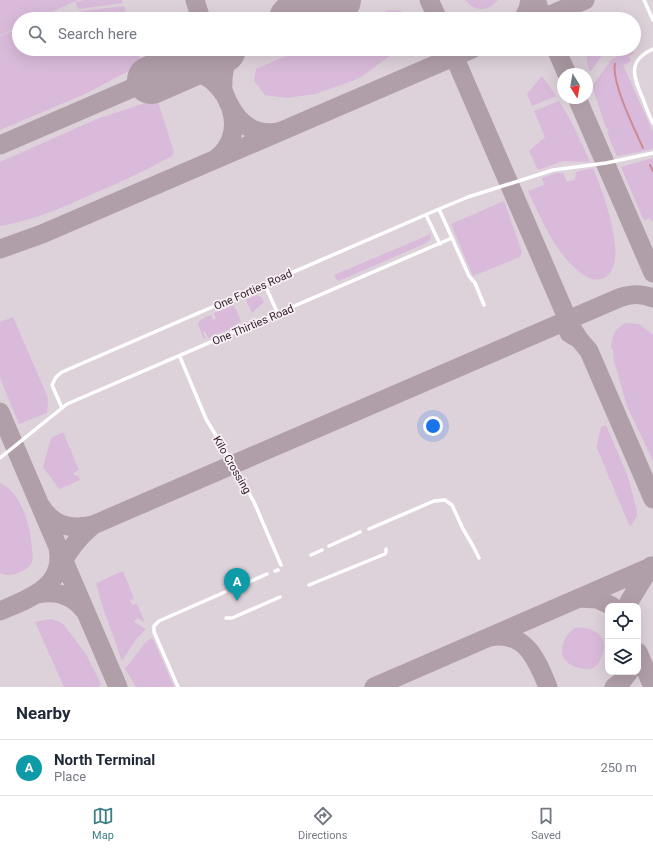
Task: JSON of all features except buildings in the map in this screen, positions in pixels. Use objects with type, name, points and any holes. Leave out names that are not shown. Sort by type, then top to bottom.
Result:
[{"type":"lane","points":[[644,0],[653,20]]},
{"type":"lane","points":[[653,48],[647,51],[641,58],[635,66],[634,73],[635,80],[653,123]]},
{"type":"lane","name":"One Forties Road","points":[[62,408],[53,388],[54,380],[57,375],[62,372],[439,209],[468,197],[562,168],[622,160],[653,153]]},
{"type":"lane","points":[[439,209],[469,276],[475,283],[484,305]]},
{"type":"lane","points":[[426,215],[440,244]]},
{"type":"lane","name":"One Thirties Road","points":[[0,458],[67,404],[180,357],[452,238]]},
{"type":"lane","points":[[265,285],[278,314]]},
{"type":"lane","name":"Kilo Crossing","points":[[180,357],[209,424],[255,505],[280,565]]},
{"type":"lane","points":[[369,528],[434,501],[445,500],[452,505],[478,558]]},
{"type":"lane","points":[[329,546],[360,532]]},
{"type":"lane","points":[[309,585],[384,554],[386,549]]},
{"type":"lane","points":[[311,555],[322,550]]},
{"type":"lane","points":[[233,589],[267,574]]},
{"type":"lane","points":[[178,687],[153,630],[154,626],[156,623],[225,592]]},
{"type":"lane","points":[[226,618],[232,618],[280,597]]},
{"type":"shaded area","points":[[0,0],[653,0],[653,687],[0,687]]},
{"type":"shaded area","points":[[0,0],[78,0],[51,12],[12,12],[12,30],[0,35]]},
{"type":"shaded area","points":[[84,0],[122,0],[123,3],[79,9],[75,2]]},
{"type":"shaded area","points":[[465,0],[498,0],[490,7],[482,9],[473,7]]},
{"type":"shaded area","points":[[124,6],[126,12],[80,12]]},
{"type":"shaded area","points":[[389,10],[402,12],[385,12]]},
{"type":"shaded area","points":[[12,31],[12,56],[139,56],[142,64],[85,94],[0,130],[0,36]]},
{"type":"shaded area","points":[[286,56],[390,56],[361,77],[347,83],[315,94],[286,98],[265,95],[254,81],[256,69]]},
{"type":"shaded area","points":[[587,56],[602,56],[593,68],[589,68]]},
{"type":"shaded area","points":[[618,56],[629,56],[631,61],[623,65],[653,130],[653,149],[619,156],[616,155],[607,132],[609,131],[606,128],[593,89],[593,85],[612,59]]},
{"type":"shaded area","points":[[542,76],[556,96],[532,106],[527,94]]},
{"type":"shaded area","points":[[157,99],[174,152],[172,156],[127,179],[61,208],[32,218],[0,226],[0,162],[97,119]]},
{"type":"shaded area","points":[[557,102],[557,104],[561,104],[571,121],[590,162],[563,161],[538,170],[529,151],[545,137],[534,111]]},
{"type":"shaded area","points":[[653,158],[653,220],[651,221],[650,218],[644,221],[621,167]]},
{"type":"shaded area","points":[[593,168],[608,210],[615,245],[615,261],[610,272],[601,279],[597,280],[589,278],[581,273],[558,249],[528,191],[544,185],[542,178],[556,173],[563,173],[567,182],[575,180],[576,172]]},
{"type":"shaded area","points":[[504,201],[522,252],[520,257],[473,276],[451,224]]},
{"type":"shaded area","points":[[431,234],[430,240],[424,244],[339,281],[334,275]]},
{"type":"shaded area","points":[[257,295],[262,298],[264,302],[252,313],[246,300]]},
{"type":"shaded area","points":[[234,305],[241,321],[231,328],[208,338],[205,331],[203,332],[206,339],[204,339],[198,324],[200,321],[211,315],[213,320],[216,319],[214,313]]},
{"type":"shaded area","points":[[13,317],[48,398],[47,413],[19,424],[0,378],[0,322]]},
{"type":"shaded area","points":[[626,323],[639,324],[653,335],[653,461],[627,406],[614,361],[613,350],[611,348],[615,333],[619,327]]},
{"type":"shaded area","points":[[606,425],[628,477],[638,515],[630,527],[596,446],[598,445],[601,427]]},
{"type":"shaded area","points":[[63,432],[79,470],[73,473],[75,476],[78,475],[80,480],[59,489],[43,467],[51,438]]},
{"type":"shaded area","points":[[0,483],[8,488],[20,502],[30,532],[33,556],[31,564],[28,568],[11,575],[0,573]]},
{"type":"shaded area","points":[[123,571],[134,599],[130,600],[132,605],[137,604],[145,622],[137,618],[134,622],[146,629],[136,639],[122,661],[102,605],[96,583]]},
{"type":"shaded area","points":[[51,619],[64,625],[86,654],[101,684],[98,687],[64,687],[35,622]]},
{"type":"shaded area","points":[[581,627],[592,630],[601,636],[604,641],[603,653],[598,664],[593,668],[584,669],[575,667],[568,663],[563,656],[562,647],[564,642],[575,628]]},
{"type":"shaded area","points":[[151,638],[153,639],[174,687],[136,687],[125,669],[145,643]]},
{"type":"waterway","points":[[615,64],[615,72],[620,94],[643,148]]},
{"type":"waterway","points":[[650,165],[653,171]]},
{"type":"taxiway","points":[[195,0],[199,12]]},
{"type":"taxiway","points":[[429,0],[435,12]]},
{"type":"taxiway","points":[[526,12],[530,0]]},
{"type":"taxiway","points":[[536,0],[540,12]]},
{"type":"taxiway","points":[[557,12],[585,0]]},
{"type":"taxiway","points":[[166,73],[180,63],[186,56]]},
{"type":"taxiway","points":[[212,56],[224,92],[230,106],[238,118],[248,127],[261,132],[277,132]]},
{"type":"taxiway","points":[[223,85],[225,66],[230,56]]},
{"type":"taxiway","points":[[454,56],[571,327],[579,339]]},
{"type":"taxiway","points":[[0,249],[42,234],[456,56]]},
{"type":"taxiway","points":[[559,56],[564,68]]},
{"type":"taxiway","points":[[163,75],[181,71],[197,72],[205,75],[218,86],[224,94]]},
{"type":"taxiway","points":[[0,145],[151,80]]},
{"type":"taxiway","points":[[580,104],[653,273]]},
{"type":"taxiway","points":[[217,158],[226,148],[232,136],[233,116],[231,109]]},
{"type":"taxiway","points":[[40,505],[51,518],[63,525],[77,527],[93,525],[619,298],[636,295],[644,295],[653,298]]},
{"type":"taxiway","points":[[569,333],[579,339],[589,351],[653,499]]},
{"type":"taxiway","points":[[0,412],[118,687]]},
{"type":"taxiway","points":[[59,567],[78,539],[93,525]]},
{"type":"taxiway","points":[[0,611],[33,596],[51,582],[56,573],[59,561],[58,548]]},
{"type":"taxiway","points":[[628,603],[651,566]]},
{"type":"taxiway","points":[[374,687],[653,566]]},
{"type":"taxiway","points":[[38,594],[57,593],[69,597],[84,610]]},
{"type":"taxiway","points":[[579,598],[597,599],[606,603]]},
{"type":"taxiway","points":[[490,637],[502,636],[513,638],[521,643],[534,658],[548,687]]},
{"type":"taxiway","points":[[641,659],[653,687]]},
{"type":"taxiway","points":[[614,687],[627,675]]},
{"type":"runway","points":[[309,12],[337,0]]},
{"type":"runway","points":[[151,80],[206,56]]},
{"type":"place","name":"North Terminal","points":[[237,601]]}]
